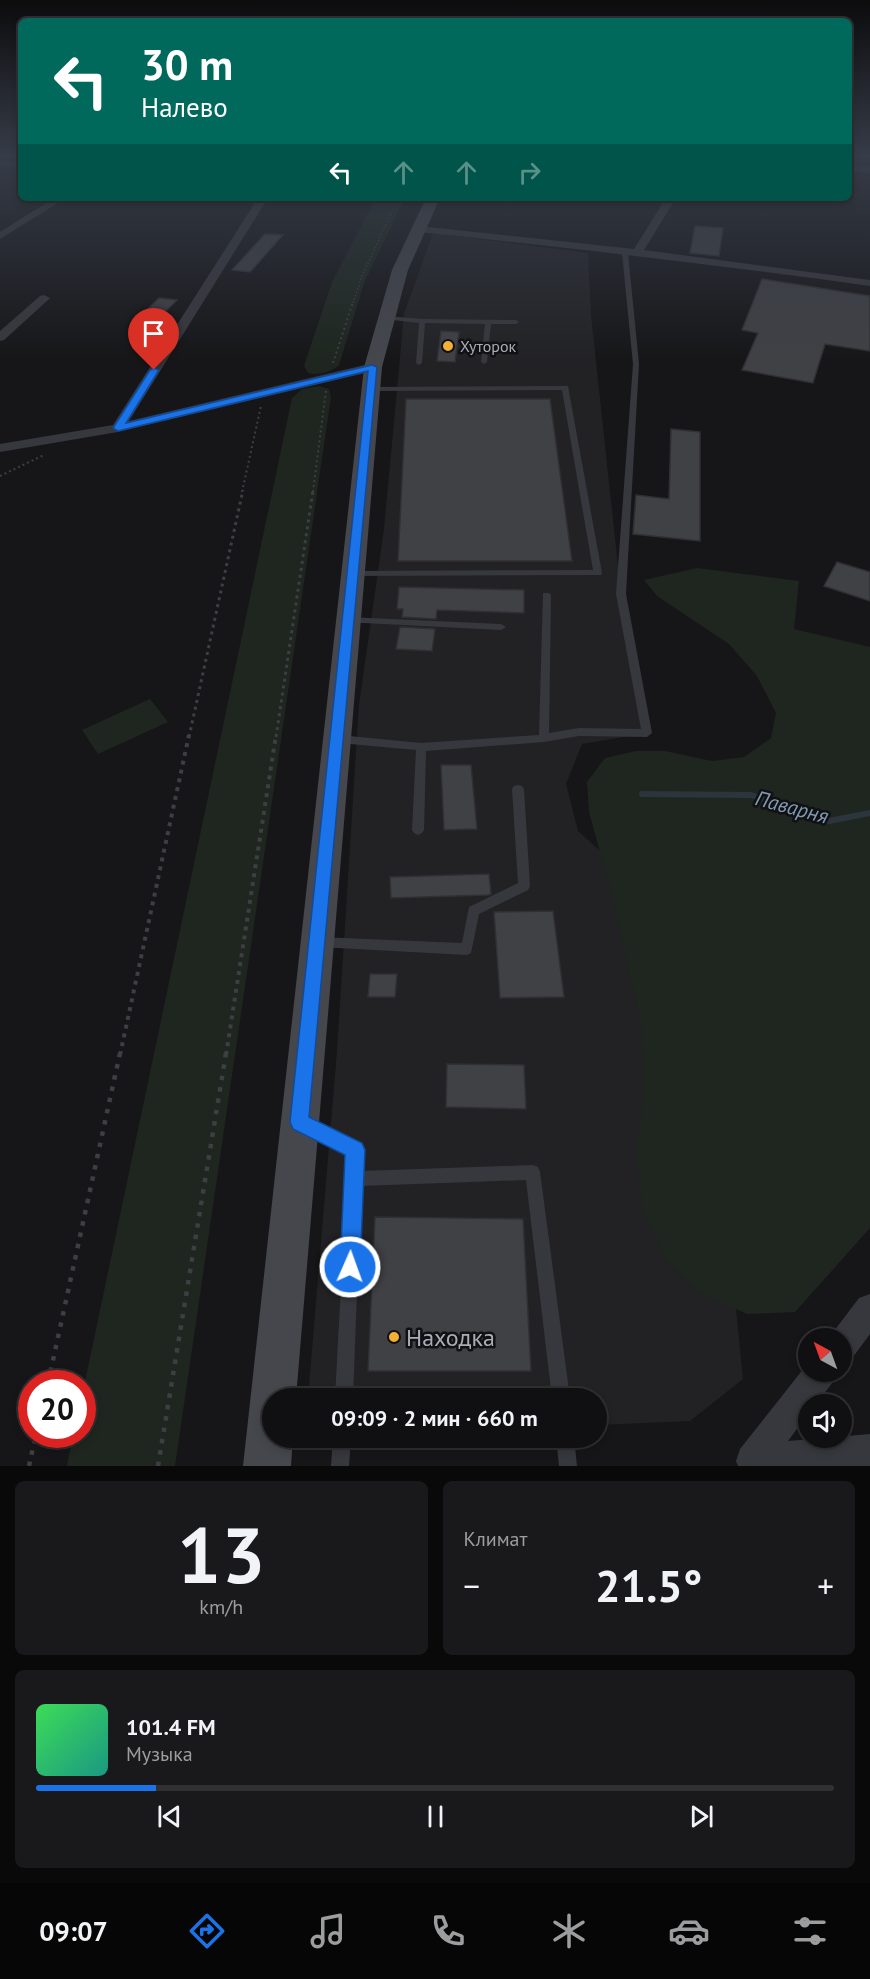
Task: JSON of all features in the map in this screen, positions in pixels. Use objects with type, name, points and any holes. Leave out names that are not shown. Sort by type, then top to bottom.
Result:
[{"type":"street","points":[[0,236],[17,225]]},
{"type":"street","points":[[118,428],[246,225]]},
{"type":"street","points":[[274,1388],[371,378],[400,270],[421,225]]},
{"type":"street","points":[[630,253],[651,225]]},
{"type":"street","points":[[419,229],[681,257],[870,283]]},
{"type":"street","points":[[0,337],[44,298]]},
{"type":"street","points":[[0,448],[118,428],[327,378],[371,378]]},
{"type":"street","points":[[852,1333],[870,1309]]},
{"type":"street","points":[[749,1464],[813,1382]]},
{"type":"street","points":[[267,1466],[269,1448]]},
{"type":"street","points":[[749,1464],[870,1450]]},
{"type":"lane","points":[[336,739],[422,747],[544,738],[579,732],[647,733],[621,594],[636,364],[630,253]]},
{"type":"lane","points":[[386,318],[422,321],[516,322]]},
{"type":"lane","points":[[419,363],[422,321]]},
{"type":"lane","points":[[484,362],[488,322]]},
{"type":"lane","points":[[351,574],[598,573],[565,388],[371,378]]},
{"type":"lane","points":[[544,738],[546,595]]},
{"type":"lane","points":[[347,620],[501,627]]},
{"type":"lane","points":[[418,830],[422,747]]},
{"type":"lane","points":[[316,942],[467,950],[473,911],[524,886],[518,789]]},
{"type":"lane","points":[[299,1122],[355,1150],[344,1388]]},
{"type":"lane","points":[[354,1179],[533,1172],[560,1388]]},
{"type":"lane","points":[[340,1466],[341,1448]]},
{"type":"lane","points":[[567,1448],[568,1466]]},
{"type":"path","points":[[158,1466],[254,889],[324,420],[327,378],[362,276],[385,225]]},
{"type":"path","points":[[51,1370],[264,393]]},
{"type":"path","points":[[29,1466],[33,1448]]},
{"type":"shaded area","points":[[362,225],[392,225],[364,283],[339,365],[325,373],[308,373],[304,366],[332,282]]},
{"type":"shaded area","points":[[433,233],[588,253],[591,315],[621,594],[647,733],[582,744],[566,784],[578,831],[703,944],[707,1018],[743,1379],[690,1421],[607,1425],[607,1388],[309,1388],[337,1051],[359,705],[384,529],[404,314]]},
{"type":"shaded area","points":[[319,386],[329,389],[331,397],[175,1466],[67,1466],[70,1448],[96,1448],[96,1370],[87,1370],[292,398],[302,389]]},
{"type":"shaded area","points":[[697,568],[799,581],[794,629],[870,647],[870,1228],[795,1312],[747,1314],[697,1292],[665,1259],[642,1207],[636,1153],[644,1090],[641,1022],[609,885],[589,812],[587,782],[605,758],[636,751],[665,751],[712,761],[744,757],[771,738],[776,713],[757,676],[729,644],[657,596],[644,580]]},
{"type":"shaded area","points":[[150,699],[168,722],[98,754],[82,730]]},
{"type":"building","points":[[695,226],[723,228],[719,256],[690,253]]},
{"type":"building","points":[[265,234],[283,235],[250,272],[232,270]]},
{"type":"building","points":[[762,279],[870,296],[870,351],[825,344],[813,383],[742,370],[758,333],[742,330]]},
{"type":"building","points":[[159,298],[177,300],[149,328],[130,326]]},
{"type":"building","name":"Хуторок","points":[[441,331],[459,332],[455,362],[437,361]]},
{"type":"building","points":[[406,399],[550,399],[572,561],[398,561]]},
{"type":"building","points":[[671,429],[700,432],[700,541],[633,534],[636,495],[669,499]]},
{"type":"building","points":[[837,562],[870,572],[870,601],[824,586]]},
{"type":"building","points":[[399,587],[524,590],[524,613],[437,610],[436,619],[402,617],[403,609],[397,609]]},
{"type":"building","points":[[400,627],[435,629],[432,651],[396,649]]},
{"type":"building","points":[[441,765],[471,765],[477,829],[444,830]]},
{"type":"building","points":[[489,874],[491,894],[488,895],[391,898],[390,877]]},
{"type":"building","points":[[553,911],[564,997],[500,998],[494,912]]},
{"type":"building","points":[[370,974],[397,974],[395,997],[368,997]]},
{"type":"building","points":[[447,1064],[524,1065],[526,1109],[446,1107]]},
{"type":"building","points":[[375,1217],[523,1219],[531,1371],[368,1371]]},
{"type":"waterway","name":"Паварня","points":[[642,794],[751,795],[829,821],[870,813]]},
{"type":"place","name":"Хуторок","points":[[448,346]]},
{"type":"place","name":"Находка","points":[[394,1337]]},
{"type":"route","points":[[154,370],[118,428],[372,367],[299,1122],[355,1150],[350,1267]]}]
